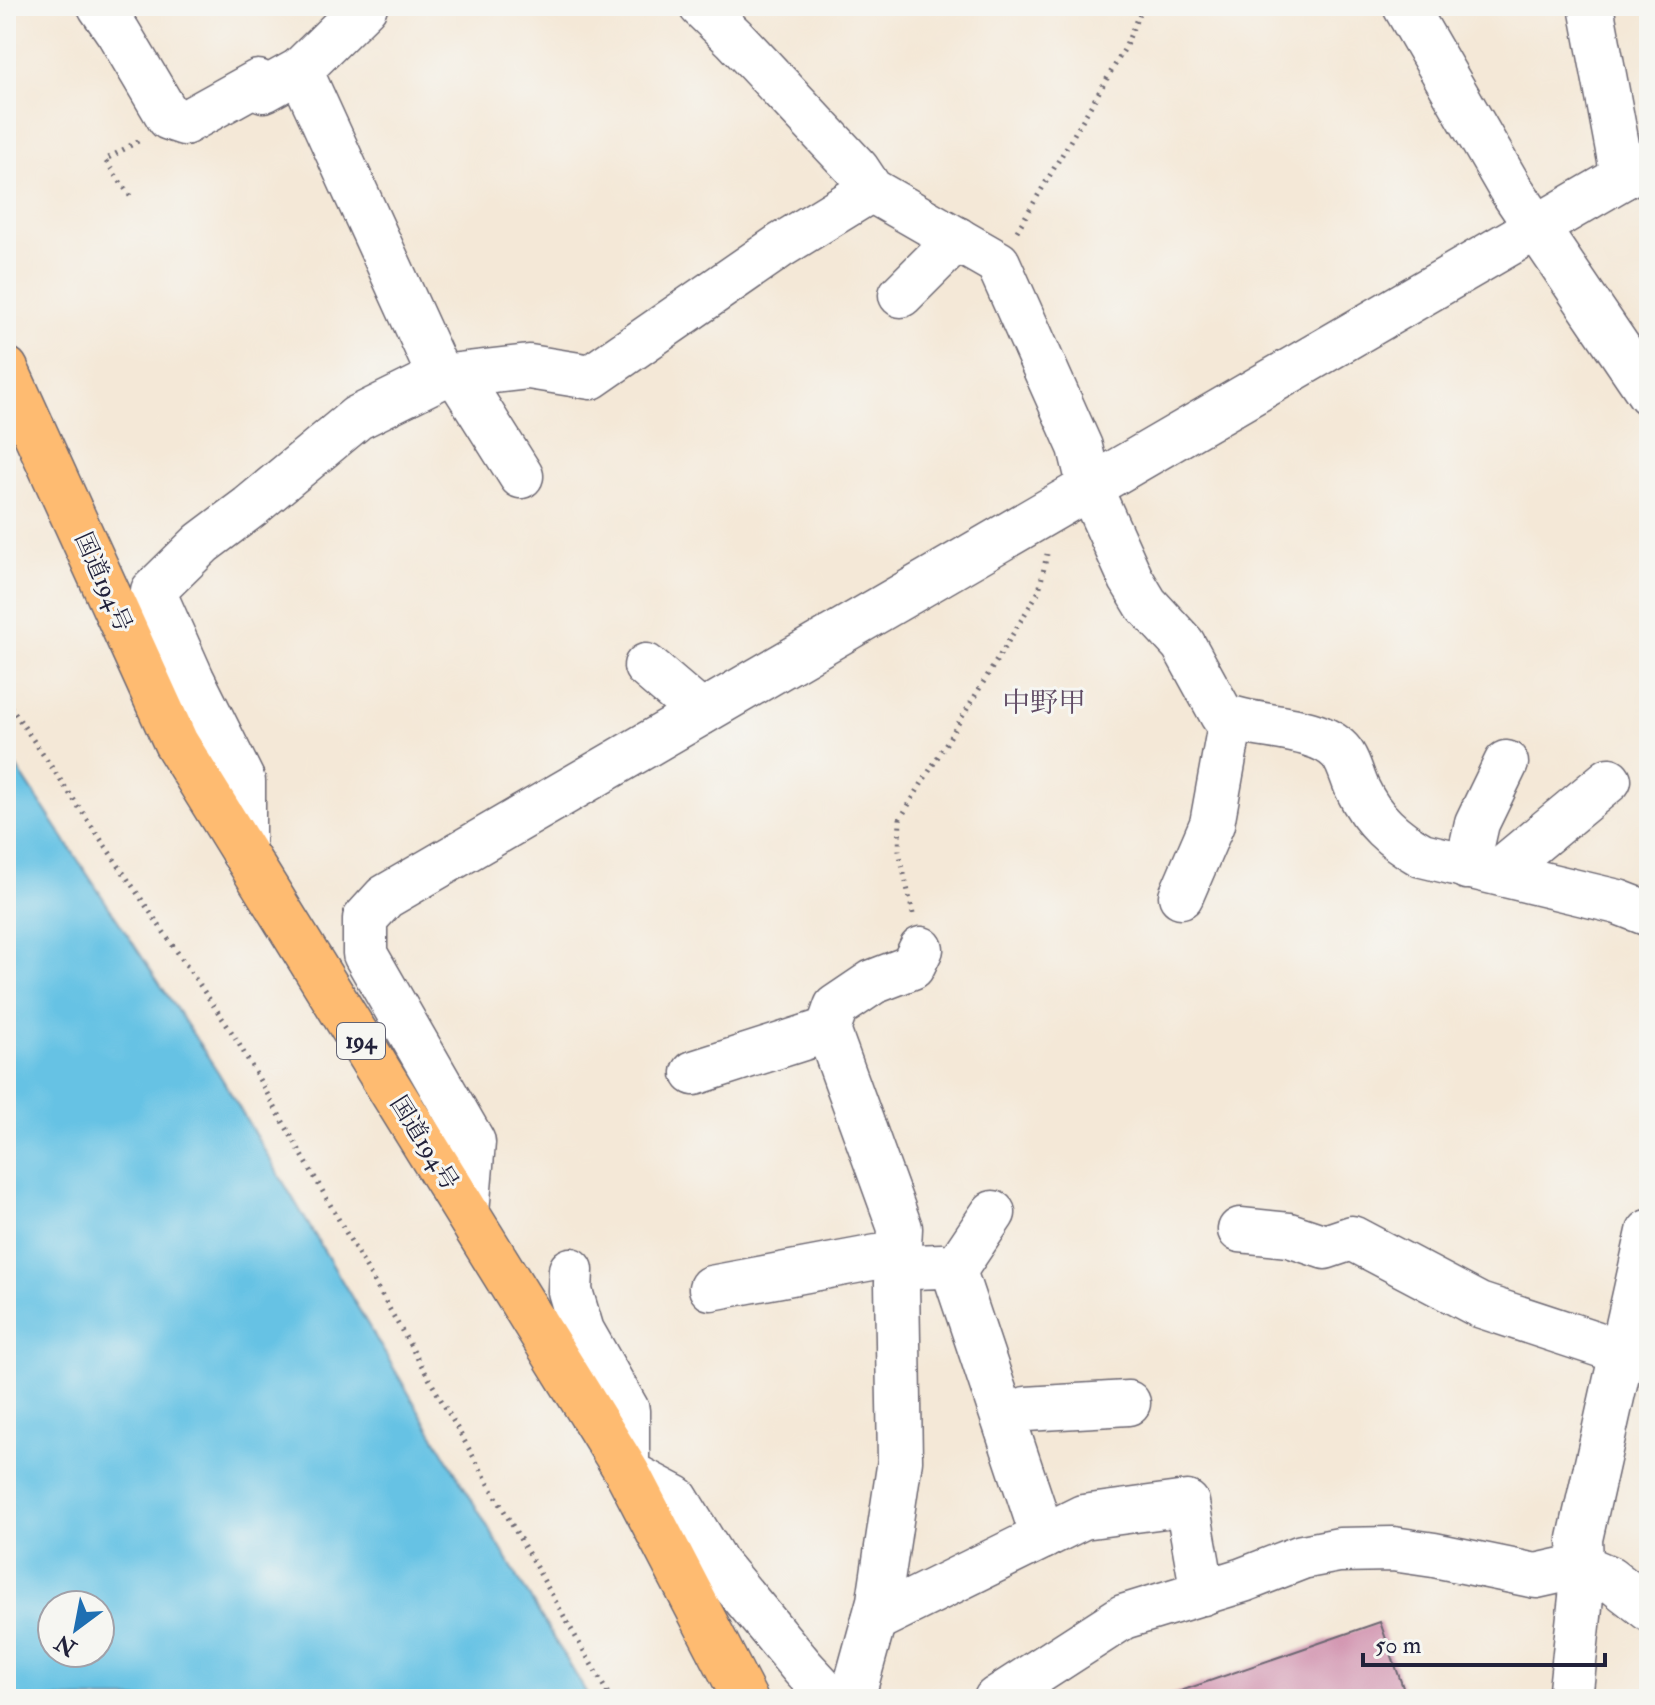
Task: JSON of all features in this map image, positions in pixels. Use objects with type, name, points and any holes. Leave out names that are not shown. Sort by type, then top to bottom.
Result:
[{"type":"highway","name":"国道194号","points":[[6,369],[176,743],[627,1472],[745,1699]]},
{"type":"street","points":[[100,6],[169,118],[184,123],[258,82],[264,90],[300,70],[365,6]]},
{"type":"street","points":[[701,6],[857,169],[871,190],[998,263],[1080,447],[1074,497],[1146,604],[1183,644],[1222,715],[1316,736],[1339,750],[1359,793],[1376,820],[1395,839],[1422,855],[1618,902],[1649,914]]},
{"type":"street","points":[[1405,6],[1510,188],[1649,393]]},
{"type":"street","points":[[467,1212],[473,1142],[365,954],[365,919],[385,897],[1636,170],[1591,6]]},
{"type":"street","points":[[300,70],[449,376],[521,476]]},
{"type":"street","points":[[243,852],[243,781],[192,679],[153,591],[202,543],[357,418],[449,376],[529,367],[591,377],[780,246],[871,190]]},
{"type":"street","points":[[901,295],[957,239]]},
{"type":"street","points":[[646,666],[701,713]]},
{"type":"street","points":[[1181,896],[1212,824],[1231,719]]},
{"type":"street","points":[[1483,869],[1477,823],[1506,763]]},
{"type":"street","points":[[1483,869],[1609,780]]},
{"type":"street","points":[[848,1699],[857,1681],[879,1601],[900,1460],[900,1228],[828,1030],[836,1007],[873,982],[912,967],[921,949]]},
{"type":"street","points":[[694,1073],[828,1030]]},
{"type":"street","points":[[954,1271],[993,1213]]},
{"type":"street","points":[[1240,1230],[1289,1235],[1325,1247],[1352,1238],[1479,1305],[1622,1352]]},
{"type":"street","points":[[1570,1699],[1582,1588],[1580,1539],[1649,1232]]},
{"type":"street","points":[[711,1288],[877,1257],[913,1267],[942,1266],[954,1271],[1043,1537]]},
{"type":"street","points":[[571,1270],[570,1291],[582,1331],[627,1410],[627,1472],[676,1498],[716,1563],[832,1699]]},
{"type":"street","points":[[1004,1419],[1026,1409],[1128,1403]]},
{"type":"street","points":[[874,1620],[1083,1517],[1187,1503],[1203,1593]]},
{"type":"street","points":[[996,1699],[1123,1617],[1203,1593],[1302,1557],[1339,1550],[1407,1551],[1536,1576],[1581,1566],[1609,1578],[1649,1609]]},
{"type":"path","points":[[998,263],[1125,48],[1142,6]]},
{"type":"path","points":[[130,196],[105,160],[165,125],[169,118]]},
{"type":"path","points":[[921,949],[899,851],[900,819],[1039,591],[1074,497]]},
{"type":"path","points":[[6,700],[235,1037],[611,1699]]},
{"type":"water","points":[[6,751],[218,1072],[590,1699],[6,1699]]},
{"type":"building","points":[[1380,1622],[1407,1699],[1167,1699],[1166,1696]]},
{"type":"district","name":"中野甲","points":[[1044,703]]}]
